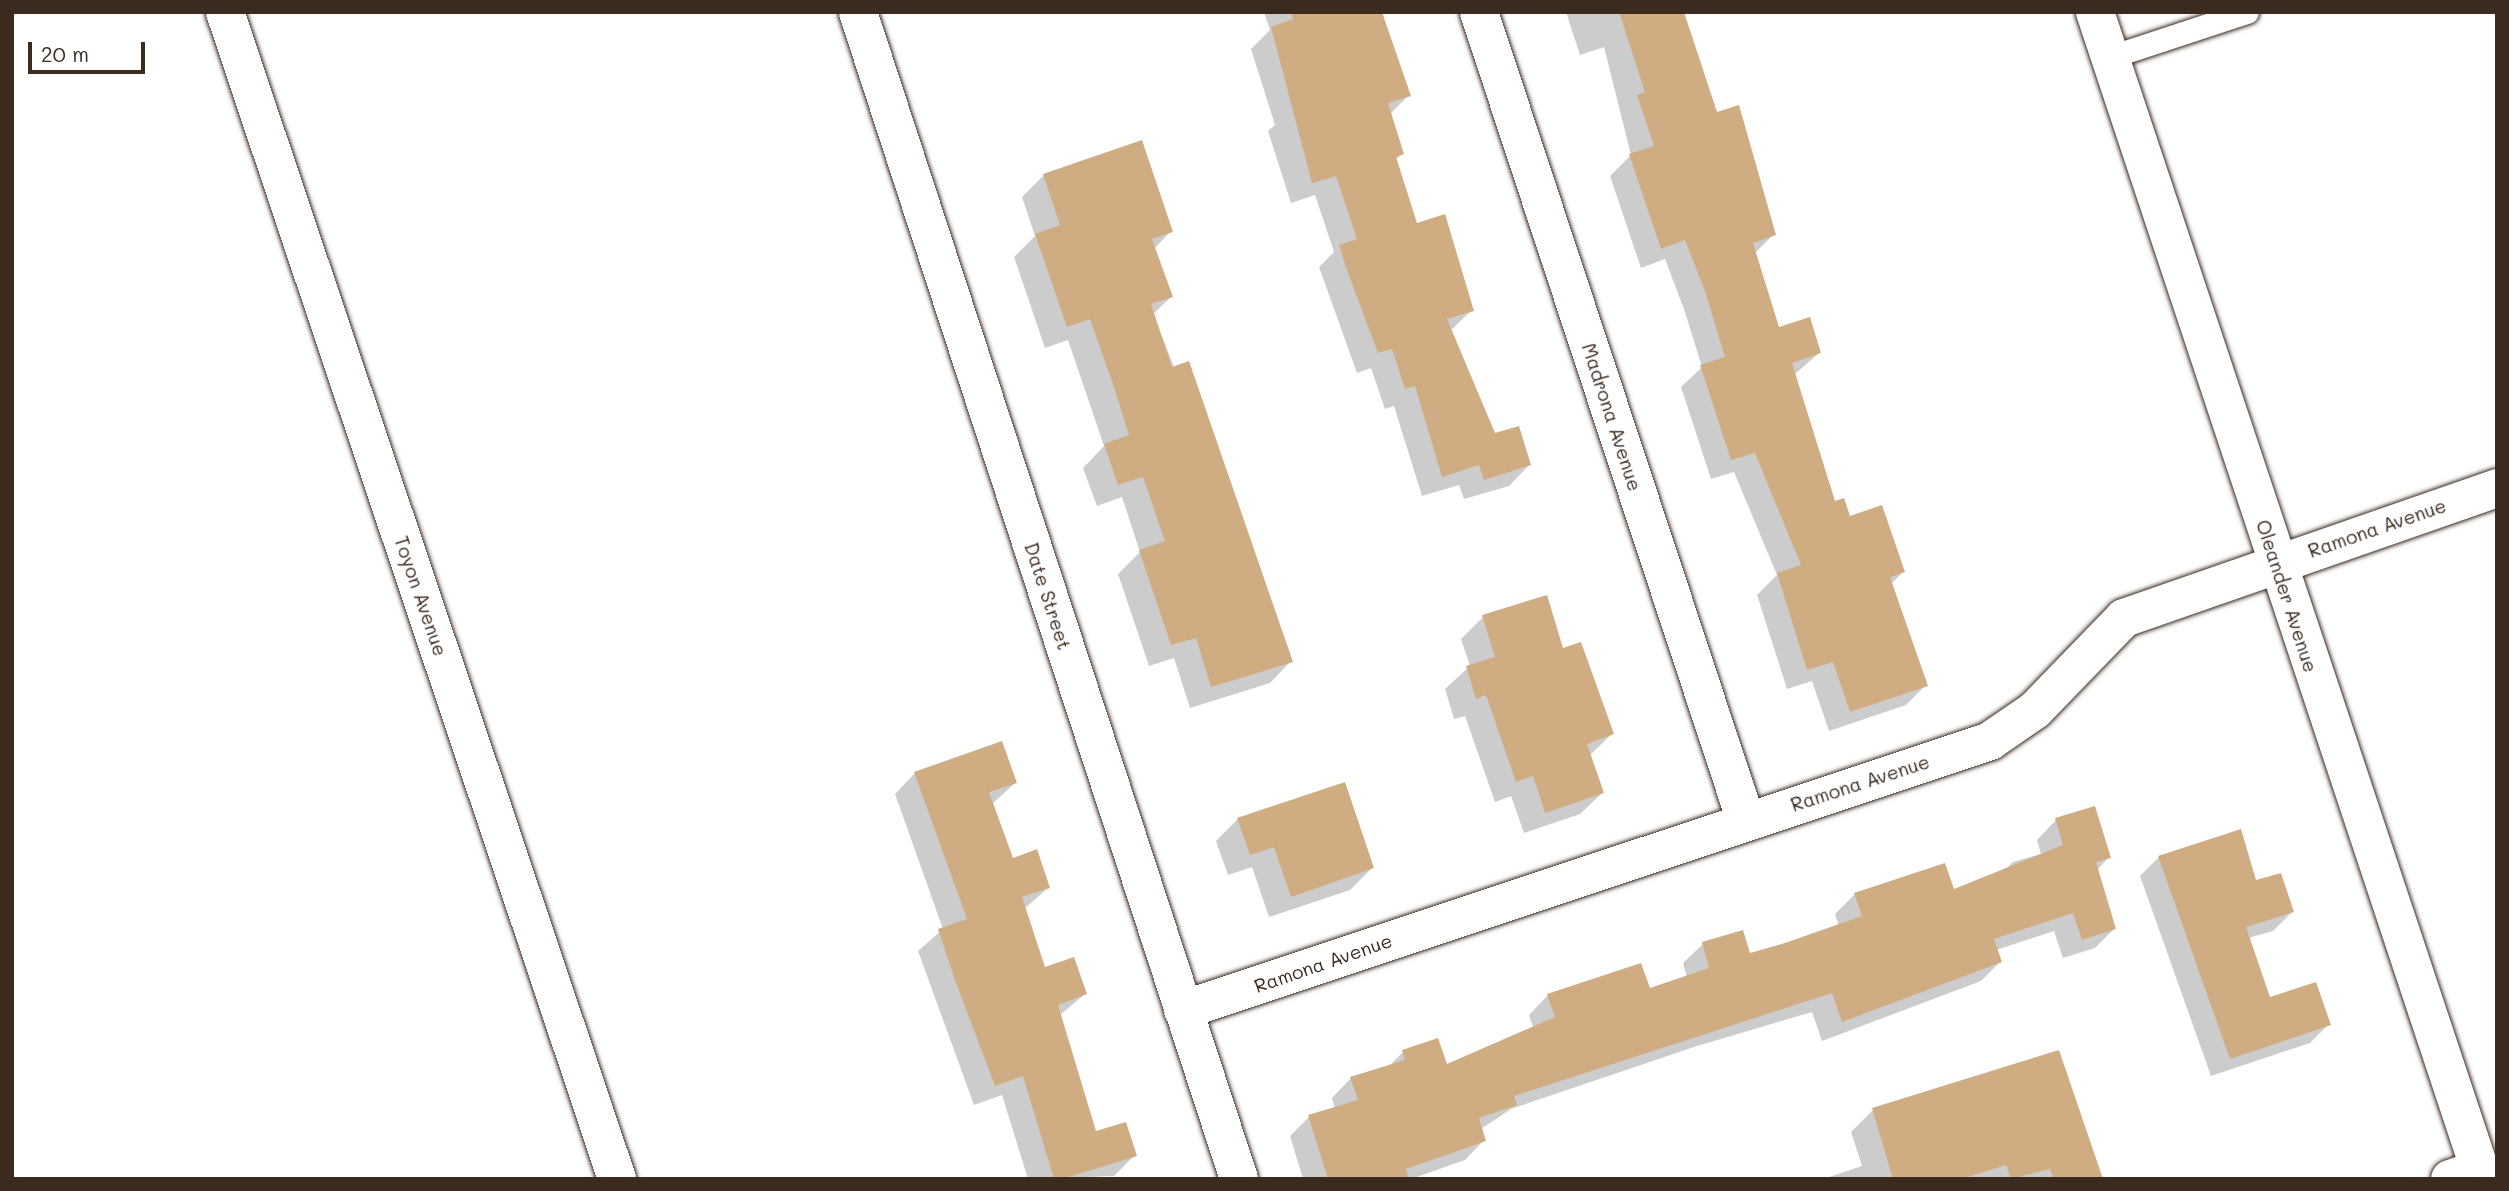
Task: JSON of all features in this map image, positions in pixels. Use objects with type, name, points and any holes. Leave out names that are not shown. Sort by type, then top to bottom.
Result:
[{"type":"street","name":"Toyon Avenue","points":[[225,12],[617,1179]]},
{"type":"street","name":"Date Street","points":[[858,12],[1239,1179]]},
{"type":"street","name":"Madrona Avenue","points":[[1479,12],[1746,821]]},
{"type":"street","name":"Oleander Avenue","points":[[2095,12],[2276,562],[2471,1176]]},
{"type":"street","name":"Ramona Avenue","points":[[1183,1010],[1990,741],[2035,710],[2124,618],[2276,562],[2497,488]]},
{"type":"lane","points":[[2110,57],[2247,12]]},
{"type":"building","points":[[1291,12],[1382,12],[1411,96],[1388,103],[1404,154],[1396,157],[1417,223],[1445,214],[1474,311],[1447,319],[1495,433],[1519,426],[1531,465],[1484,480],[1479,465],[1442,477],[1415,386],[1405,389],[1392,349],[1378,353],[1348,273],[1339,245],[1357,239],[1336,176],[1312,183],[1271,27],[1293,19]]},
{"type":"building","points":[[1619,12],[1684,12],[1717,112],[1739,105],[1776,235],[1753,243],[1779,327],[1810,317],[1821,353],[1792,363],[1835,501],[1844,498],[1850,516],[1882,505],[1905,572],[1890,577],[1928,686],[1850,712],[1833,662],[1807,670],[1777,573],[1801,565],[1755,453],[1731,460],[1700,365],[1725,357],[1705,291],[1685,240],[1661,249],[1629,154],[1654,146],[1637,95],[1645,92]]},
{"type":"building","points":[[1142,140],[1173,232],[1152,239],[1173,297],[1151,304],[1172,367],[1189,361],[1293,662],[1211,687],[1196,638],[1171,645],[1139,550],[1165,541],[1143,477],[1118,485],[1104,444],[1129,435],[1114,387],[1090,319],[1067,327],[1035,234],[1060,225],[1043,174]]},
{"type":"building","points":[[1547,595],[1563,648],[1581,642],[1614,734],[1587,744],[1604,793],[1545,813],[1533,776],[1516,782],[1486,695],[1476,699],[1466,666],[1495,657],[1482,615]]},
{"type":"building","points":[[1002,741],[1017,783],[989,792],[1013,858],[1037,849],[1050,888],[1022,897],[1045,967],[1074,957],[1087,994],[1058,1005],[1096,1131],[1126,1122],[1137,1156],[1062,1179],[1054,1179],[1023,1076],[995,1086],[955,980],[938,929],[967,919],[914,772]]},
{"type":"building","points":[[1345,782],[1374,868],[1291,897],[1274,847],[1250,855],[1237,818]]},
{"type":"building","points":[[2095,806],[2111,858],[2096,862],[2116,929],[2082,940],[2073,913],[1994,939],[2002,962],[1842,1022],[1832,993],[1514,1096],[1517,1105],[1479,1118],[1486,1141],[1406,1169],[1409,1179],[1328,1179],[1308,1115],[1358,1100],[1350,1077],[1405,1060],[1402,1050],[1438,1038],[1447,1064],[1555,1017],[1547,994],[1641,963],[1650,988],[1709,968],[1702,942],[1743,930],[1750,953],[1785,943],[1862,916],[1854,893],[1945,863],[1954,889],[2063,845],[2055,818]]},
{"type":"building","points":[[2241,829],[2256,880],[2281,873],[2294,912],[2246,927],[2270,997],[2316,982],[2331,1025],[2230,1059],[2158,856]]},
{"type":"building","points":[[2059,1050],[2103,1179],[2054,1179],[2050,1169],[2011,1179],[2006,1165],[1961,1179],[1893,1179],[1872,1108]]}]
